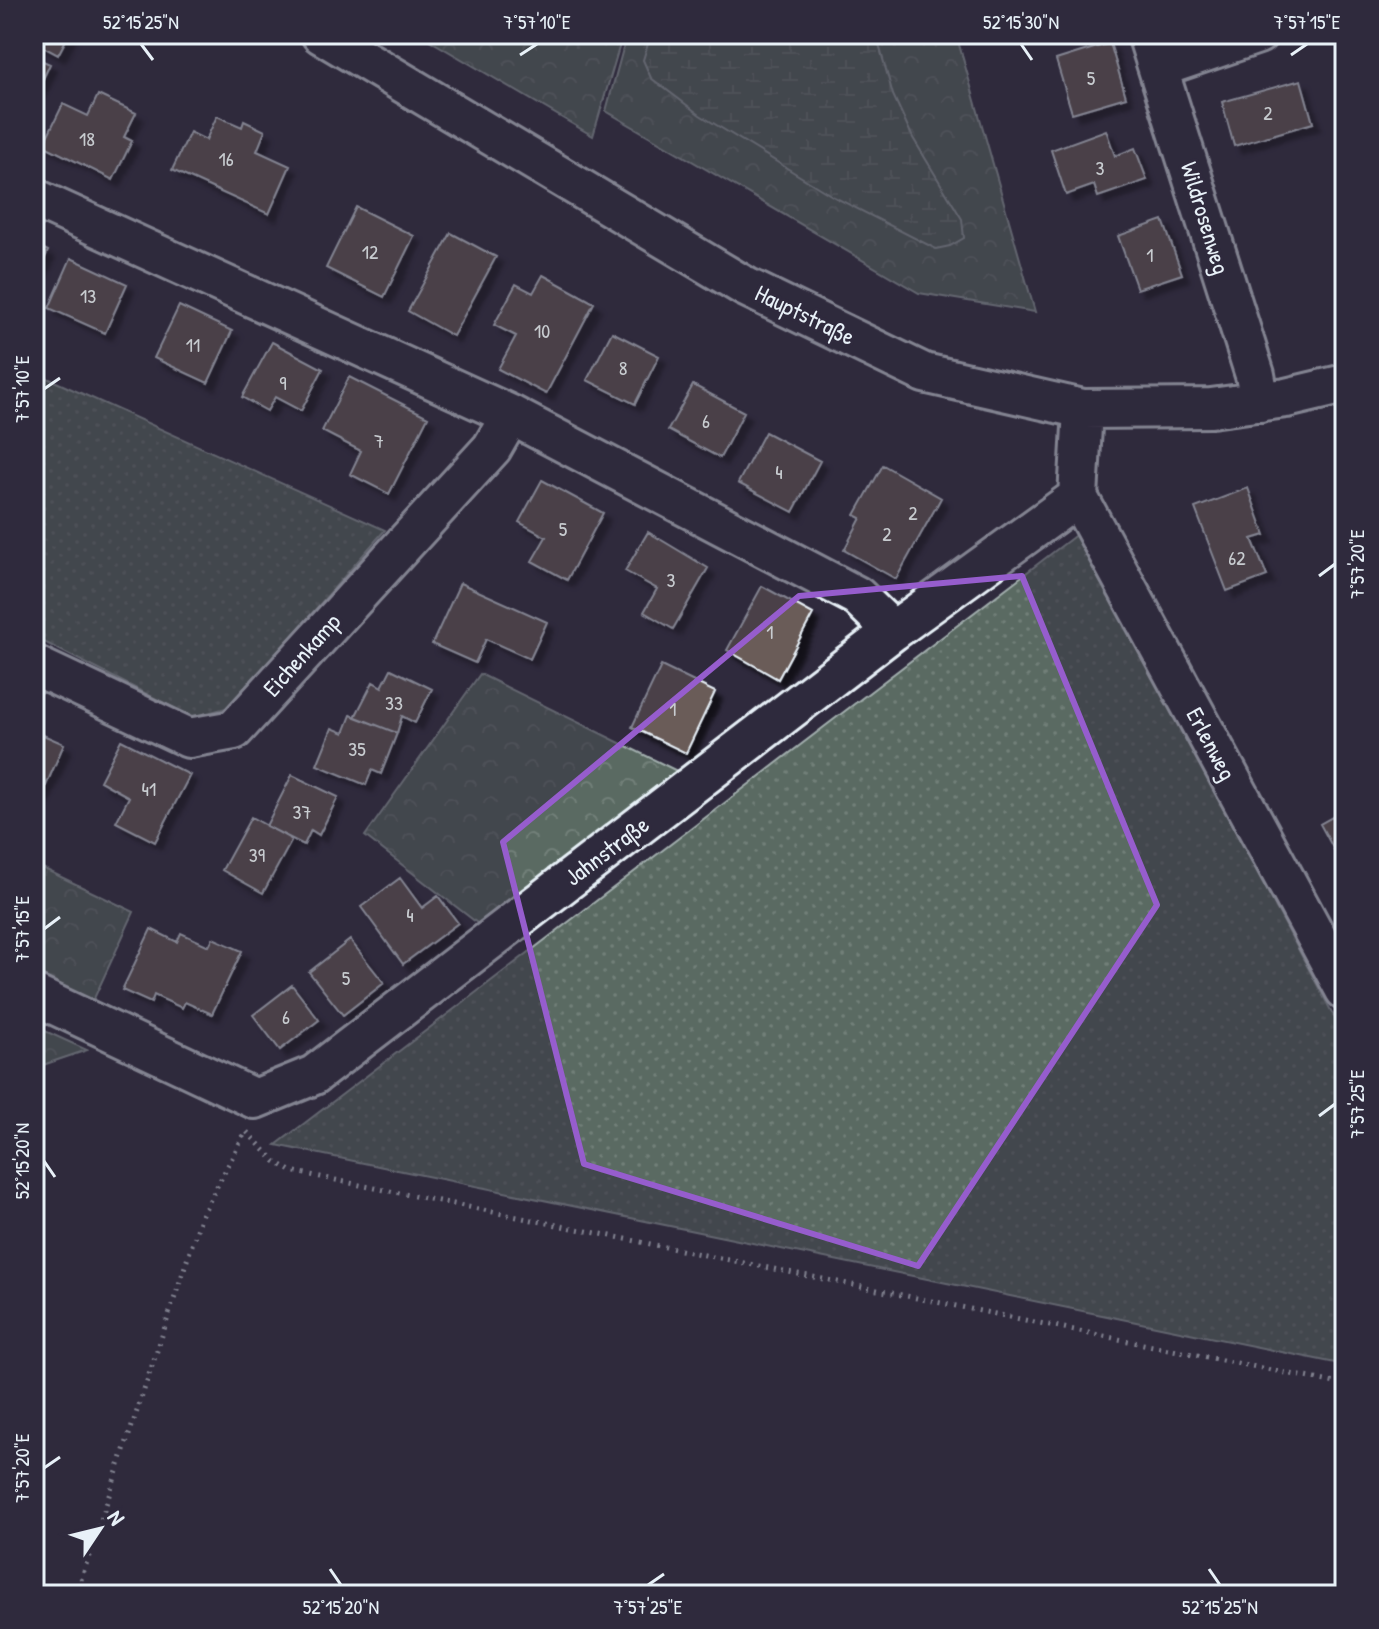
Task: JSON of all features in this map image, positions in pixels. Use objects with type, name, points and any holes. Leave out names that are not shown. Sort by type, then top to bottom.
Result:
[{"type":"street","name":"Hauptstraße","points":[[321,34],[746,287],[924,373],[1083,409],[1211,408],[1260,402],[1345,384]]},
{"type":"street","points":[[1153,51],[1258,34]]},
{"type":"street","name":"Wildrosenweg","points":[[1153,51],[1255,375],[1260,402]]},
{"type":"street","points":[[34,198],[511,415],[857,596],[893,631]]},
{"type":"street","points":[[1078,497],[1083,409]]},
{"type":"street","name":"Eichenkamp","points":[[34,665],[189,738],[234,730],[492,448],[511,415]]},
{"type":"street","name":"Jahnstraße","points":[[34,995],[255,1099],[314,1075],[893,631],[1078,497]]},
{"type":"street","name":"Erlenweg","points":[[1078,497],[1345,990]]},
{"type":"path","points":[[76,1595],[202,1215],[246,1131],[275,1161],[291,1171],[1345,1385]]},
{"type":"highlighted area","points":[[1022,576],[1157,905],[918,1266],[584,1164],[503,842],[799,596]]},
{"type":"green space","points":[[419,34],[623,34],[593,136]]},
{"type":"green space","points":[[627,34],[956,34],[1035,312],[919,293],[606,111]]},
{"type":"green space","points":[[651,34],[876,34],[893,95],[913,138],[962,219],[964,238],[936,249],[834,197],[700,115],[651,78],[643,60]]},
{"type":"green space","points":[[34,372],[385,530],[230,707],[192,717],[34,637]]},
{"type":"green space","points":[[1077,534],[1345,1037],[1345,1365],[276,1145]]},
{"type":"green space","points":[[480,674],[679,772],[481,926],[365,836]]},
{"type":"green space","points":[[34,864],[134,912],[91,1005],[34,978]]},
{"type":"green space","points":[[34,1026],[87,1050],[34,1068]]},
{"type":"building","points":[[34,34],[69,34],[58,55],[34,42]]},
{"type":"building","points":[[1110,43],[1126,97],[1072,113],[1056,60]]},
{"type":"building","points":[[34,57],[50,64],[34,98]]},
{"type":"building","points":[[1301,80],[1313,123],[1234,146],[1222,102]]},
{"type":"building","points":[[98,95],[136,113],[124,137],[132,141],[113,180],[43,145],[63,104],[88,116]]},
{"type":"building","points":[[217,116],[242,127],[244,121],[265,131],[257,151],[290,166],[269,214],[172,170],[190,132],[206,140]]},
{"type":"building","points":[[1106,130],[1115,156],[1135,148],[1147,180],[1098,197],[1094,185],[1066,195],[1051,150]]},
{"type":"building","points":[[356,207],[414,236],[384,297],[326,268]]},
{"type":"building","points":[[1163,220],[1182,274],[1137,289],[1118,236]]},
{"type":"building","points":[[451,233],[496,257],[453,336],[408,311]]},
{"type":"building","points":[[34,244],[48,251],[34,281]]},
{"type":"building","points":[[71,258],[127,284],[105,333],[49,308]]},
{"type":"building","points":[[543,275],[594,303],[546,394],[498,369],[516,336],[494,325],[516,284],[533,293]]},
{"type":"building","points":[[179,306],[232,331],[208,383],[154,358]]},
{"type":"building","points":[[612,332],[659,356],[635,404],[587,380]]},
{"type":"building","points":[[272,342],[323,369],[301,411],[275,397],[267,411],[242,397]]},
{"type":"building","points":[[349,377],[428,417],[389,494],[350,474],[361,451],[322,431]]},
{"type":"building","points":[[693,385],[744,412],[720,458],[668,430]]},
{"type":"building","points":[[765,432],[820,461],[793,512],[738,483]]},
{"type":"building","points":[[883,465],[941,498],[896,579],[844,550],[861,518],[855,515]]},
{"type":"building","points":[[542,480],[603,513],[567,580],[532,561],[546,537],[519,522]]},
{"type":"building","points":[[1248,488],[1265,535],[1252,539],[1267,576],[1227,591],[1195,508]]},
{"type":"building","points":[[648,532],[708,568],[673,629],[644,612],[657,589],[625,571]]},
{"type":"building","points":[[460,583],[547,622],[530,659],[486,639],[475,663],[432,644]]},
{"type":"building","points":[[762,586],[813,614],[778,679],[727,650]]},
{"type":"building","points":[[661,666],[715,692],[686,753],[632,727]]},
{"type":"building","points":[[391,669],[432,689],[415,723],[402,716],[397,733],[355,717],[373,682],[382,687]]},
{"type":"building","points":[[351,715],[397,733],[381,774],[372,770],[366,785],[317,765],[332,728],[344,733]]},
{"type":"building","points":[[34,731],[64,744],[38,804],[34,802]]},
{"type":"building","points":[[121,740],[190,775],[155,842],[116,822],[129,797],[100,781]]},
{"type":"building","points":[[292,775],[338,797],[319,835],[311,830],[304,845],[266,826]]},
{"type":"building","points":[[1345,810],[1345,870],[1320,824]]},
{"type":"building","points":[[251,817],[292,840],[263,893],[222,870]]},
{"type":"building","points":[[400,878],[422,908],[438,896],[458,923],[403,964],[361,907]]},
{"type":"building","points":[[151,929],[177,942],[181,933],[209,946],[213,938],[242,951],[212,1014],[185,1002],[182,1008],[154,995],[151,1003],[122,990]]},
{"type":"building","points":[[350,940],[384,983],[343,1015],[309,972]]},
{"type":"building","points":[[292,985],[319,1020],[280,1050],[253,1015]]}]
